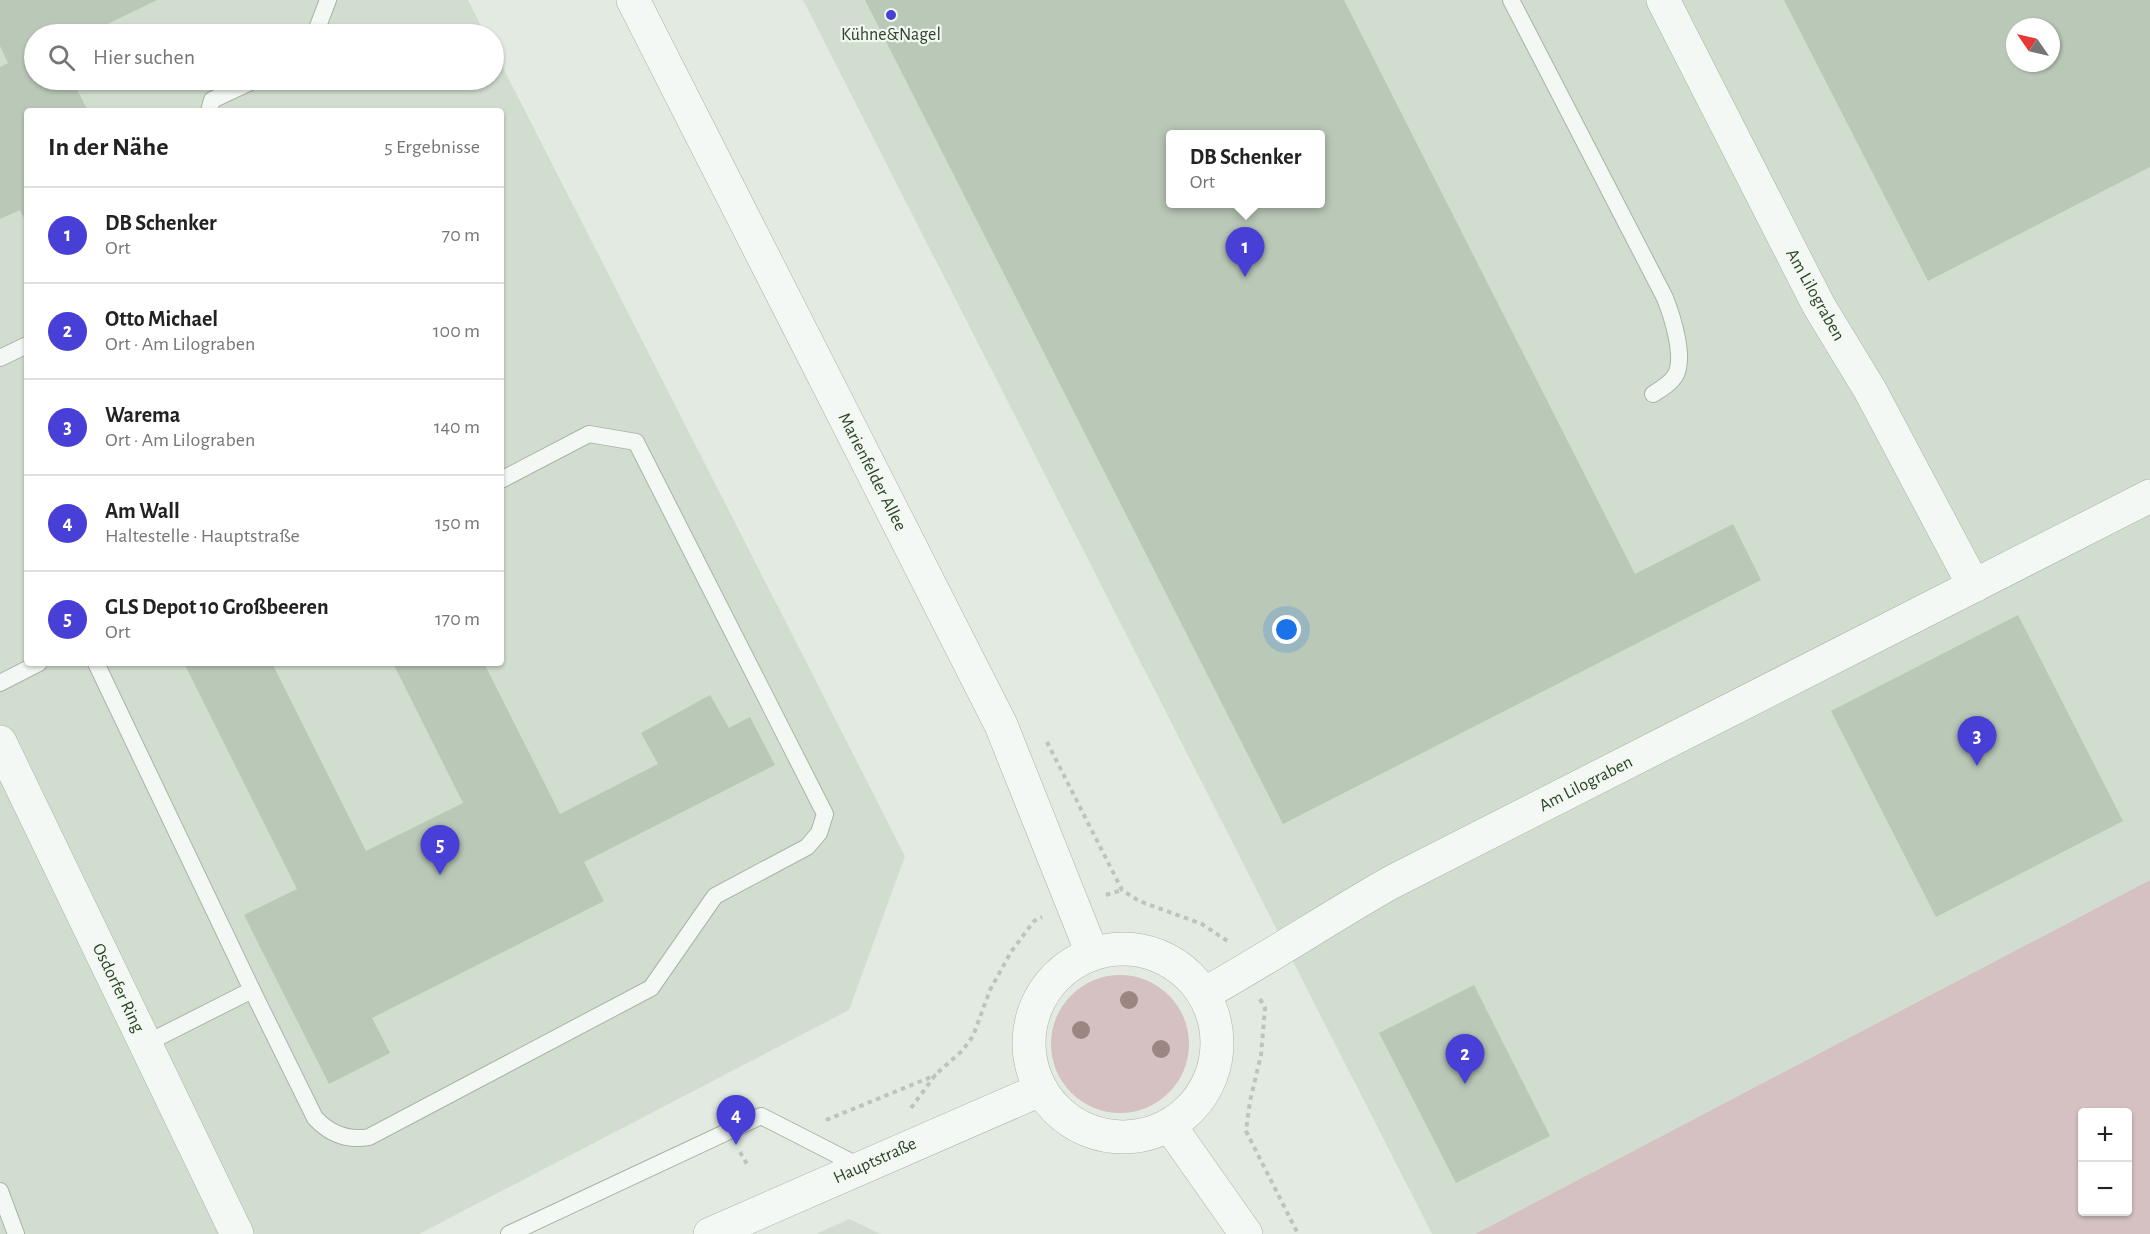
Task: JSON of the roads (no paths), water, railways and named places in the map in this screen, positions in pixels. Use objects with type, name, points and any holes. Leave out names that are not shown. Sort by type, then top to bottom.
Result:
[{"type":"street","name":"Marienfelder Allee","points":[[633,0],[1001,725],[1092,953]]},
{"type":"street","name":"Am Lilograben","points":[[1663,0],[1819,306],[1870,390],[1974,586]]},
{"type":"street","name":"Am Lilograben","points":[[1204,994],[1390,883],[2150,496]]},
{"type":"street","name":"Osdorfer Ring","points":[[0,742],[237,1234]]},
{"type":"street","points":[[1124,948],[1155,953],[1183,969],[1204,994],[1214,1017],[1218,1042],[1215,1067],[1205,1090],[1190,1110],[1170,1126],[1142,1136],[1112,1138],[1083,1130],[1058,1113],[1040,1090],[1030,1064],[1028,1037],[1034,1010],[1047,985],[1067,966],[1092,953],[1124,948]]},
{"type":"street","name":"Hauptstraße","points":[[728,1230],[861,1167],[1040,1090]]},
{"type":"street","points":[[1170,1126],[1246,1234]]},
{"type":"lane","points":[[319,24],[328,0]]},
{"type":"lane","points":[[1511,0],[1665,298],[1675,326],[1678,351],[1676,375],[1665,387],[1653,394]]},
{"type":"lane","points":[[209,108],[212,100],[234,90]]},
{"type":"lane","points":[[0,358],[24,346]]},
{"type":"lane","points":[[97,666],[315,1118],[325,1128],[336,1134],[356,1139],[369,1137],[651,988],[715,896],[807,847],[819,833],[825,814],[636,442],[589,434],[504,478]]},
{"type":"lane","points":[[0,683],[33,666]]},
{"type":"lane","points":[[146,1044],[252,990]]},
{"type":"lane","points":[[509,1234],[761,1116],[861,1167]]},
{"type":"lane","points":[[0,1191],[16,1234]]},
{"type":"place","name":"Kühne&Nagel","points":[[891,15]]},
{"type":"place","name":"DB Schenker","points":[[1245,277]]},
{"type":"place","name":"Warema","points":[[1977,766]]},
{"type":"place","name":"GLS Depot 10 Großbeeren","points":[[440,875]]},
{"type":"place","name":"Otto Michael","points":[[1465,1084]]},
{"type":"place","name":"Am Wall","points":[[736,1145]]}]
